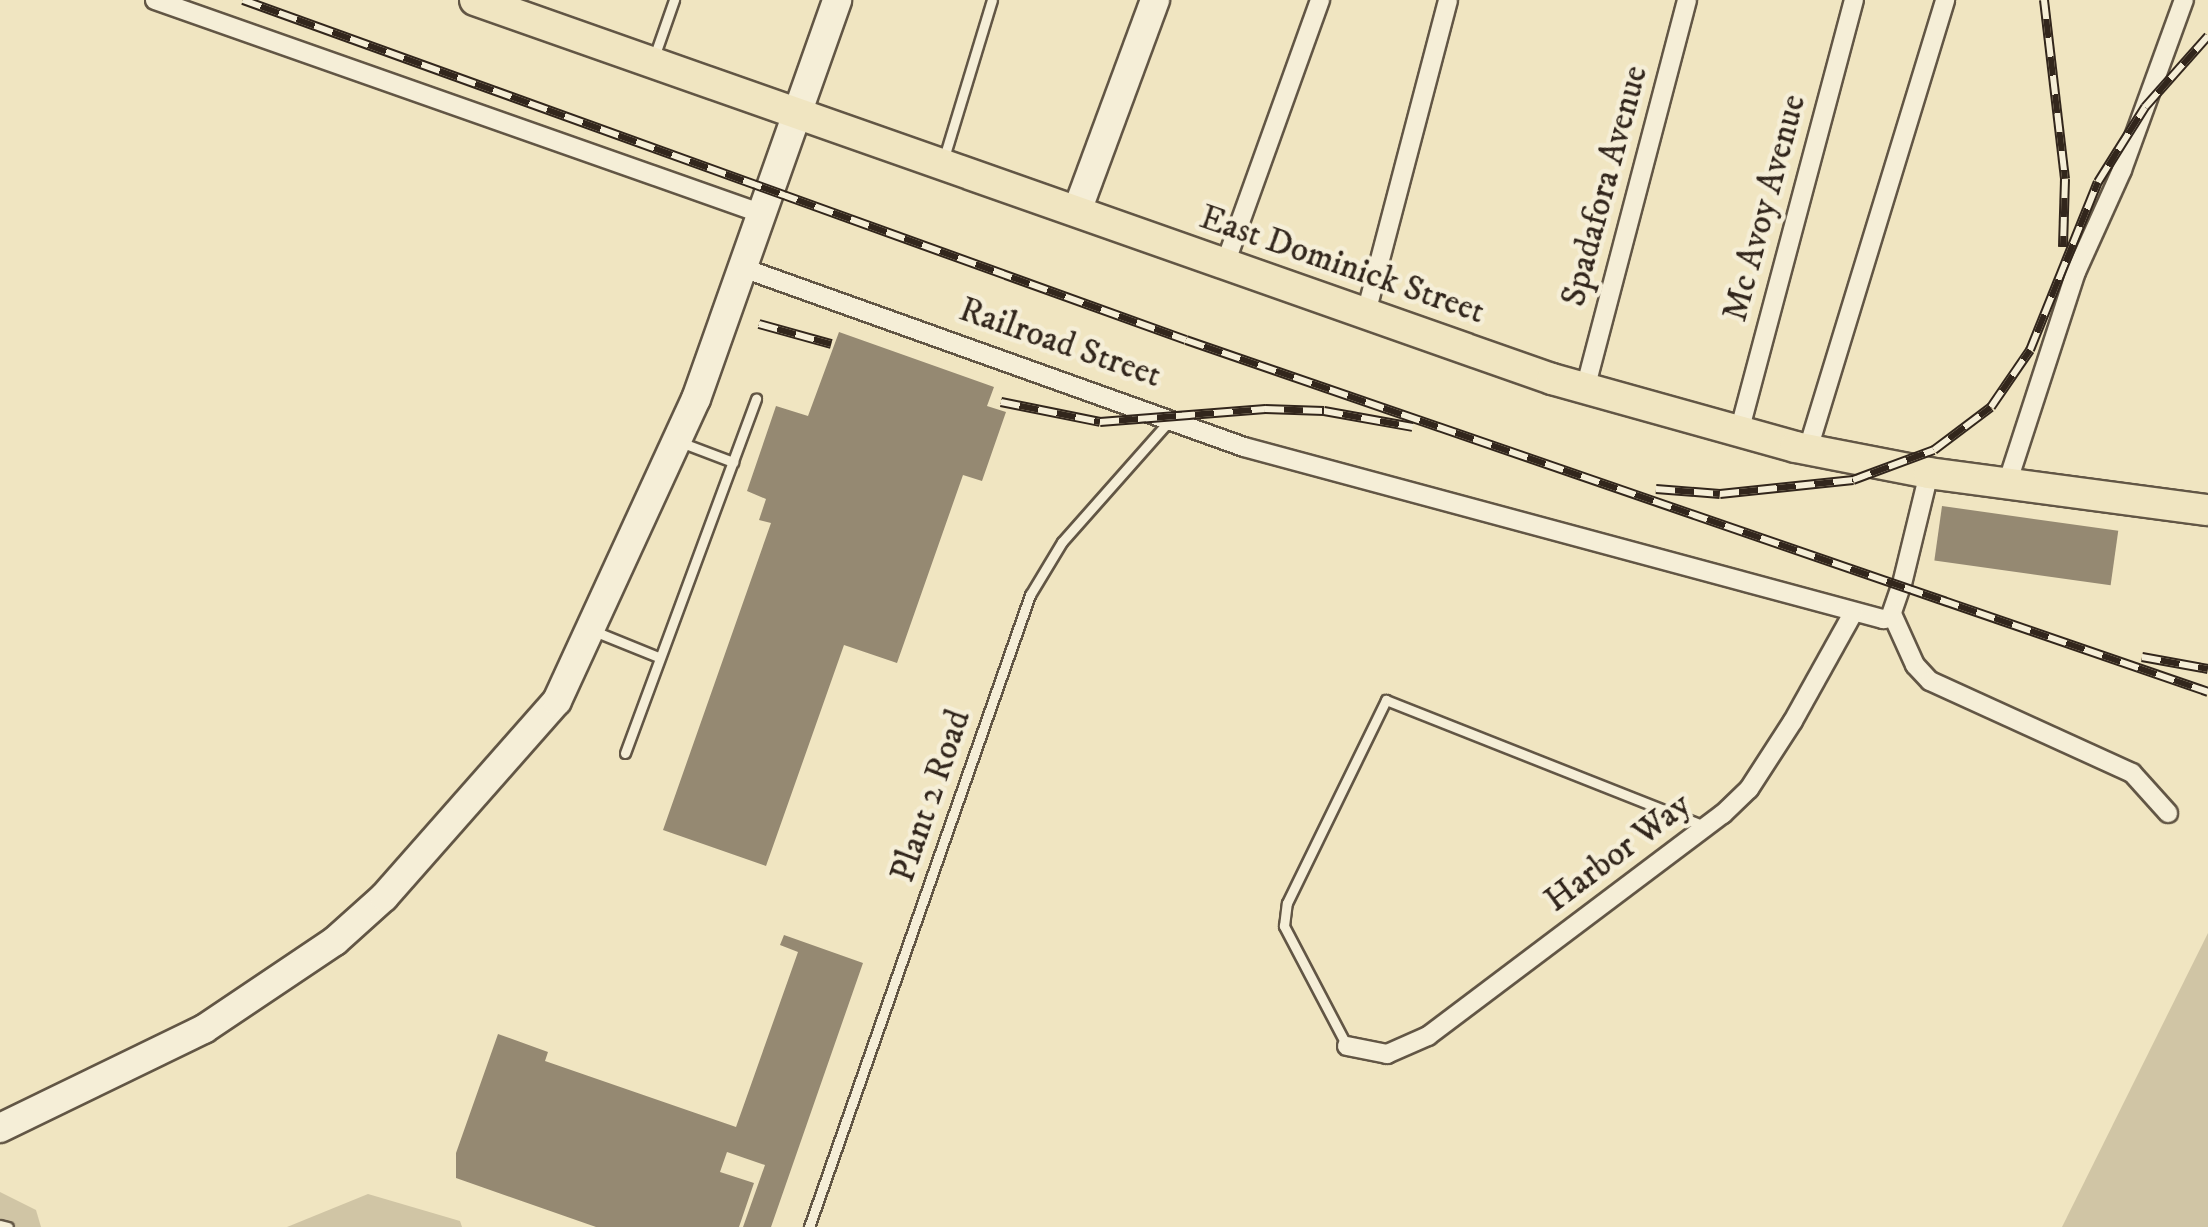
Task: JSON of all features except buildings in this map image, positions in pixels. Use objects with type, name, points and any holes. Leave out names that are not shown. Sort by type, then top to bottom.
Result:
[{"type":"main road","name":"East Dominick Street","points":[[475,0],[511,6],[652,62],[1585,388],[1739,432],[1929,473],[2208,510]]},
{"type":"street","points":[[155,0],[763,214]]},
{"type":"street","points":[[0,1128],[220,1020],[335,940],[513,756],[557,700],[679,442],[837,0]]},
{"type":"street","points":[[1077,211],[1156,0]]},
{"type":"street","points":[[1225,264],[1320,0]]},
{"type":"street","name":"Spadafora Avenue","points":[[1585,388],[1687,0]]},
{"type":"street","name":"Mc Avoy Avenue","points":[[1739,432],[1854,0]]},
{"type":"street","points":[[1808,449],[1945,0]]},
{"type":"street","points":[[2007,484],[2076,272],[2122,170],[2184,0]]},
{"type":"street","points":[[1366,313],[1448,1]]},
{"type":"street","name":"Railroad Street","points":[[742,268],[1280,458],[1853,613],[1883,619],[1892,614]]},
{"type":"street","points":[[1929,473],[1892,614],[1915,666],[1930,681],[2132,773],[2168,813]]},
{"type":"street","name":"Harbor Way","points":[[1347,1046],[1386,1054],[1428,1036],[1706,826],[1749,789],[1853,613]]},
{"type":"lane","points":[[652,62],[674,0]]},
{"type":"lane","points":[[942,164],[992,0]]},
{"type":"lane","points":[[625,753],[656,656],[756,398]]},
{"type":"lane","name":"Plant 2 Road","points":[[809,1227],[1030,596],[1062,542],[1170,421]]},
{"type":"lane","points":[[679,442],[733,462]]},
{"type":"lane","points":[[592,630],[656,656]]},
{"type":"lane","points":[[1347,1046],[1284,926],[1287,903],[1386,700],[1706,826]]},
{"type":"lane","points":[[0,1225],[8,1227]]},
{"type":"shaded area","points":[[2208,933],[2208,1227],[2062,1227]]},
{"type":"shaded area","points":[[0,1192],[36,1210],[41,1227],[0,1227]]},
{"type":"shaded area","points":[[368,1194],[460,1221],[462,1227],[287,1227]]},
{"type":"railway","points":[[243,0],[1186,340],[2208,692]]},
{"type":"railway","points":[[2044,0],[2065,179],[2063,247]]},
{"type":"railway","points":[[1656,489],[1720,494],[1853,480],[1934,450],[1991,407],[2030,350],[2098,182],[2145,107],[2208,36]]},
{"type":"railway","points":[[759,324],[831,344]]},
{"type":"railway","points":[[1001,402],[1100,422],[1265,409],[1324,411],[1413,427]]},
{"type":"railway","points":[[2142,657],[2208,669]]}]
